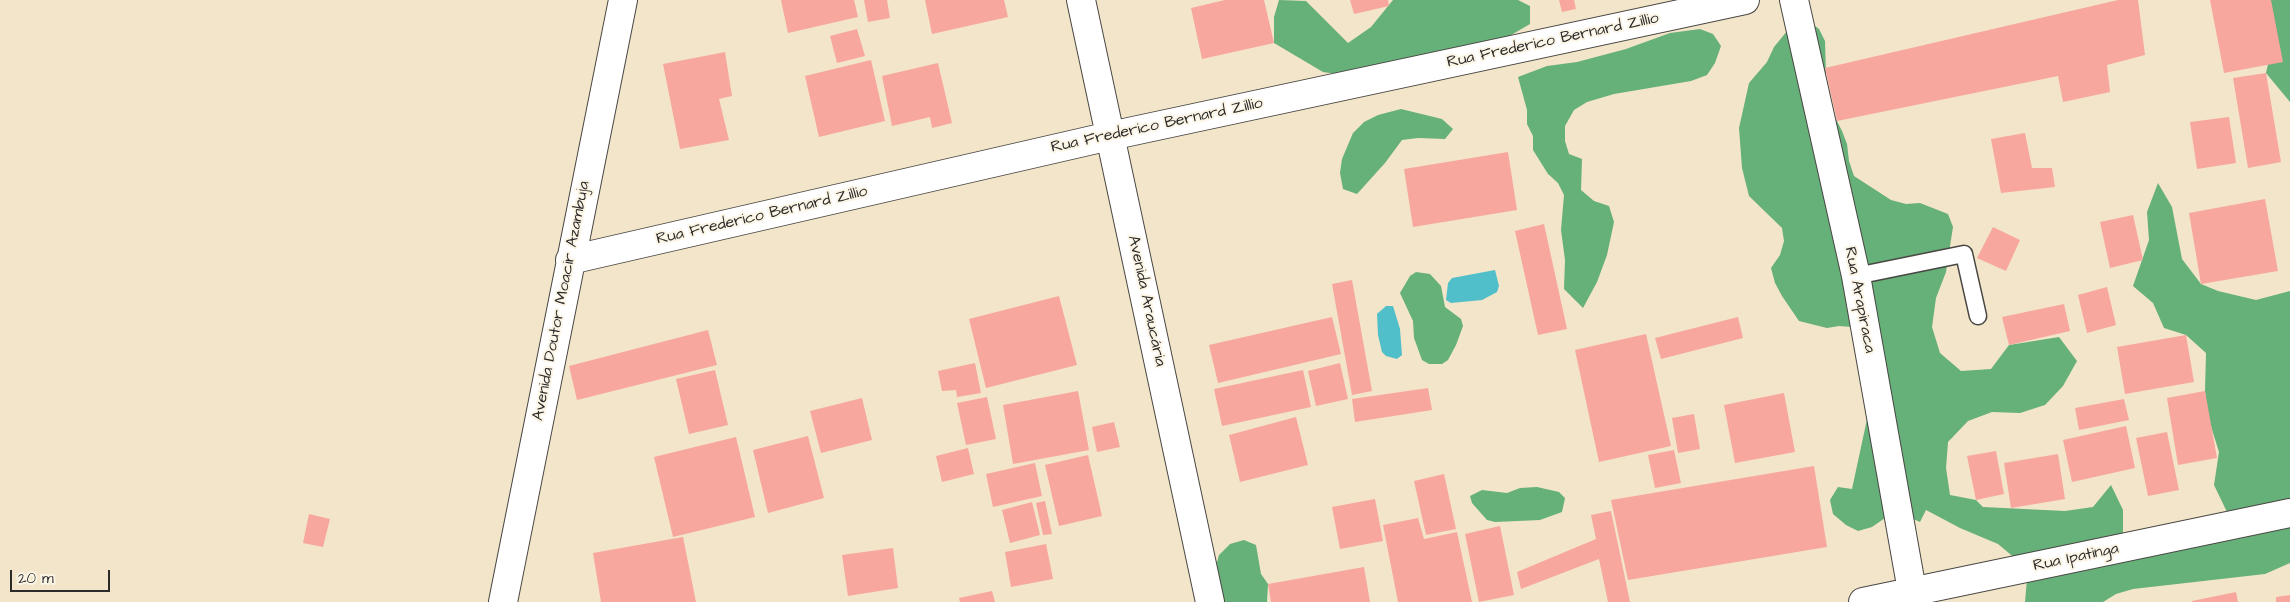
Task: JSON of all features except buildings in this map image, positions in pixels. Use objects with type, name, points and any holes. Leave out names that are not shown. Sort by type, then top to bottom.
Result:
[{"type":"street","name":"Avenida Doutor Moacir Azambuja","points":[[503,602],[623,0]]},
{"type":"street","name":"Avenida Araucária","points":[[1081,0],[1210,602]]},
{"type":"street","name":"Rua Frederico Bernard Zillio","points":[[570,260],[1110,136],[1745,0]]},
{"type":"street","name":"Rua Arapiraca","points":[[1794,0],[1856,276],[1913,597]]},
{"type":"street","name":"Rua Ipatinga","points":[[1863,602],[1913,597],[2290,513]]},
{"type":"lane","points":[[1856,276],[1964,254],[1978,316]]},
{"type":"green space","points":[[1279,0],[1306,1],[1348,43],[1371,27],[1393,0],[1518,0],[1530,6],[1530,24],[1506,38],[1349,76],[1323,72],[1274,43],[1274,17]]},
{"type":"green space","points":[[2260,0],[2290,0],[2290,102],[2266,73],[2268,64]]},
{"type":"green space","points":[[1807,20],[1819,29],[1825,41],[1827,110],[1837,121],[1842,131],[1854,176],[1891,200],[1906,204],[1920,203],[1948,214],[1953,227],[1946,272],[1936,298],[1932,327],[1940,353],[1961,371],[1991,369],[2009,345],[2059,337],[2077,361],[2063,386],[2045,405],[2020,413],[1992,412],[1968,421],[1948,442],[1946,468],[1950,495],[1976,500],[1983,507],[2065,511],[2093,507],[2111,485],[2123,510],[2123,539],[2202,523],[2227,512],[2214,485],[2219,452],[2209,420],[2205,391],[2206,353],[2186,335],[2164,328],[2153,303],[2133,286],[2149,240],[2147,212],[2158,183],[2172,207],[2182,259],[2201,284],[2218,291],[2256,300],[2290,291],[2290,563],[2265,574],[2133,589],[2116,594],[2103,602],[2025,602],[2027,579],[2022,564],[1998,544],[1960,528],[1926,510],[1920,522],[1895,511],[1872,527],[1858,531],[1846,525],[1833,514],[1830,500],[1838,487],[1852,489],[1869,410],[1852,327],[1839,326],[1827,328],[1799,321],[1782,296],[1775,283],[1771,268],[1780,255],[1784,241],[1782,228],[1749,196],[1742,168],[1739,128],[1749,83],[1767,62],[1774,47],[1792,25]]},
{"type":"green space","points":[[1700,29],[1713,34],[1721,46],[1715,63],[1707,75],[1691,81],[1614,94],[1587,102],[1574,110],[1565,126],[1565,141],[1569,154],[1582,159],[1581,190],[1594,201],[1609,206],[1614,222],[1607,255],[1597,282],[1583,308],[1564,289],[1565,260],[1561,230],[1564,195],[1558,183],[1548,174],[1533,150],[1533,136],[1527,124],[1527,110],[1518,77],[1547,66],[1577,62],[1626,49],[1670,33]]},
{"type":"green space","points":[[1401,109],[1442,119],[1453,129],[1445,139],[1418,138],[1402,140],[1385,163],[1357,194],[1343,189],[1340,173],[1342,159],[1353,133],[1364,122],[1378,115]]},
{"type":"green space","points":[[1416,272],[1430,274],[1441,286],[1445,307],[1461,319],[1463,326],[1448,360],[1442,364],[1429,364],[1422,360],[1414,338],[1413,321],[1400,293],[1410,276]]},
{"type":"green space","points":[[1537,487],[1559,492],[1565,498],[1562,512],[1540,520],[1495,522],[1487,520],[1472,503],[1470,496],[1482,490],[1507,493],[1520,488]]},
{"type":"green space","points":[[1244,540],[1256,545],[1261,574],[1268,584],[1267,602],[1206,602],[1219,555],[1230,544]]},
{"type":"water","points":[[1495,270],[1499,286],[1497,292],[1482,300],[1451,303],[1446,300],[1448,283],[1452,278]]},
{"type":"water","points":[[1386,306],[1393,306],[1400,329],[1402,355],[1397,359],[1386,356],[1382,352],[1378,335],[1377,314]]}]
